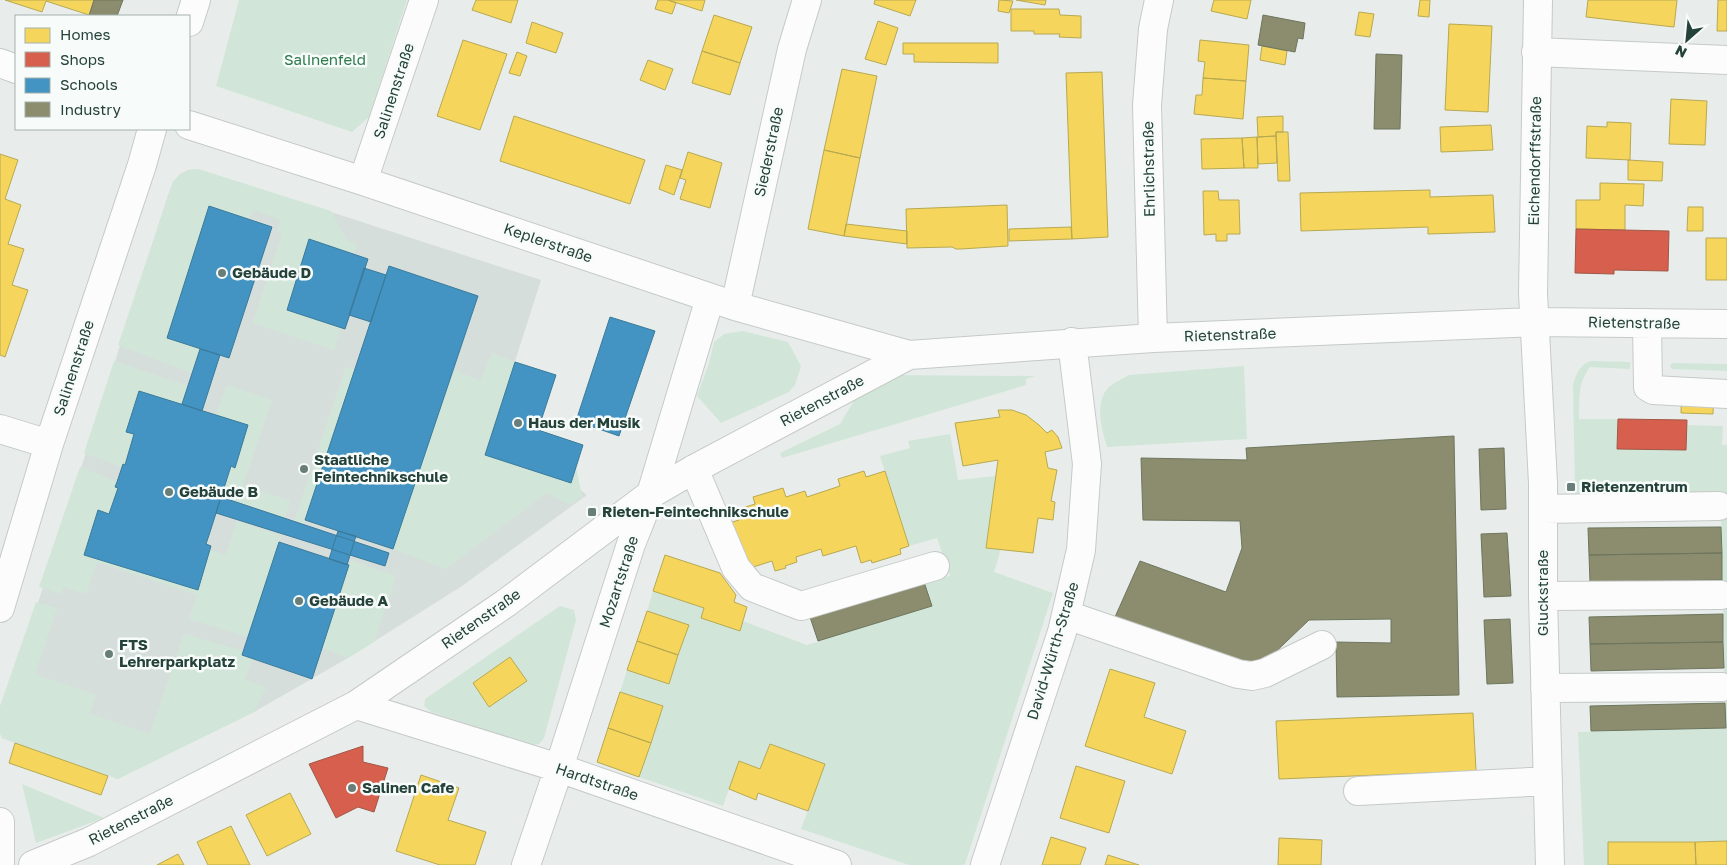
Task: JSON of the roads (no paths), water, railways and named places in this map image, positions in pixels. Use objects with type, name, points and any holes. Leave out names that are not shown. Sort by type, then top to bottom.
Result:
[{"type":"street","points":[[190,19],[196,0]]},
{"type":"street","name":"Salinenstraße","points":[[363,181],[424,0]]},
{"type":"street","name":"Siederstraße","points":[[723,302],[807,0]]},
{"type":"street","name":"Ehrlichstraße","points":[[1153,338],[1147,105],[1153,28],[1159,0]]},
{"type":"street","name":"Eichendorffstraße","points":[[1535,322],[1533,293],[1538,0]]},
{"type":"street","points":[[1536,52],[1727,60]]},
{"type":"street","points":[[0,63],[15,69]]},
{"type":"street","name":"Keplerstraße","points":[[190,125],[363,181],[723,302],[909,355]]},
{"type":"street","name":"Salinenstraße","points":[[0,608],[49,444],[142,165],[152,130]]},
{"type":"street","name":"Mozartstraße","points":[[526,865],[631,544],[723,302]]},
{"type":"street","name":"Rietenstraße","points":[[33,865],[89,842],[356,705],[506,602],[651,494],[694,469],[909,355],[1072,342],[1535,322],[1727,324]]},
{"type":"street","name":"Gluckstraße","points":[[1535,322],[1543,509],[1543,596],[1550,865]]},
{"type":"street","points":[[1647,323],[1648,387],[1653,390],[1727,394]]},
{"type":"street","name":"David-Würth-Straße","points":[[985,865],[1067,616],[1082,550],[1087,464],[1072,342]]},
{"type":"street","points":[[0,429],[49,444]]},
{"type":"street","points":[[694,469],[736,568],[752,587],[801,606],[935,566]]},
{"type":"street","points":[[1543,509],[1719,506]]},
{"type":"street","points":[[1543,596],[1721,595]]},
{"type":"street","points":[[1067,616],[1229,671],[1252,676],[1265,672],[1322,645]]},
{"type":"street","points":[[1545,688],[1722,687]]},
{"type":"street","name":"Hardtstraße","points":[[356,705],[559,768],[837,865]]},
{"type":"street","points":[[1358,791],[1548,781]]},
{"type":"street","points":[[0,822],[0,865]]},
{"type":"place","name":"Gebäude D","points":[[222,273]]},
{"type":"place","name":"Haus der Musik","points":[[518,423]]},
{"type":"place","name":"Staatliche Feintechnikschule","points":[[304,469]]},
{"type":"place","name":"Rietenzentrum","points":[[1571,487]]},
{"type":"place","name":"Gebäude B","points":[[169,492]]},
{"type":"place","name":"Rieten-Feintechnikschule","points":[[592,512]]},
{"type":"place","name":"Gebäude A","points":[[299,601]]},
{"type":"place","name":"FTS Lehrerparkplatz","points":[[109,654]]},
{"type":"place","name":"Salinen Cafe","points":[[352,788]]},
{"type":"park label","name":"Salinenfeld","points":[[325,60]]}]
